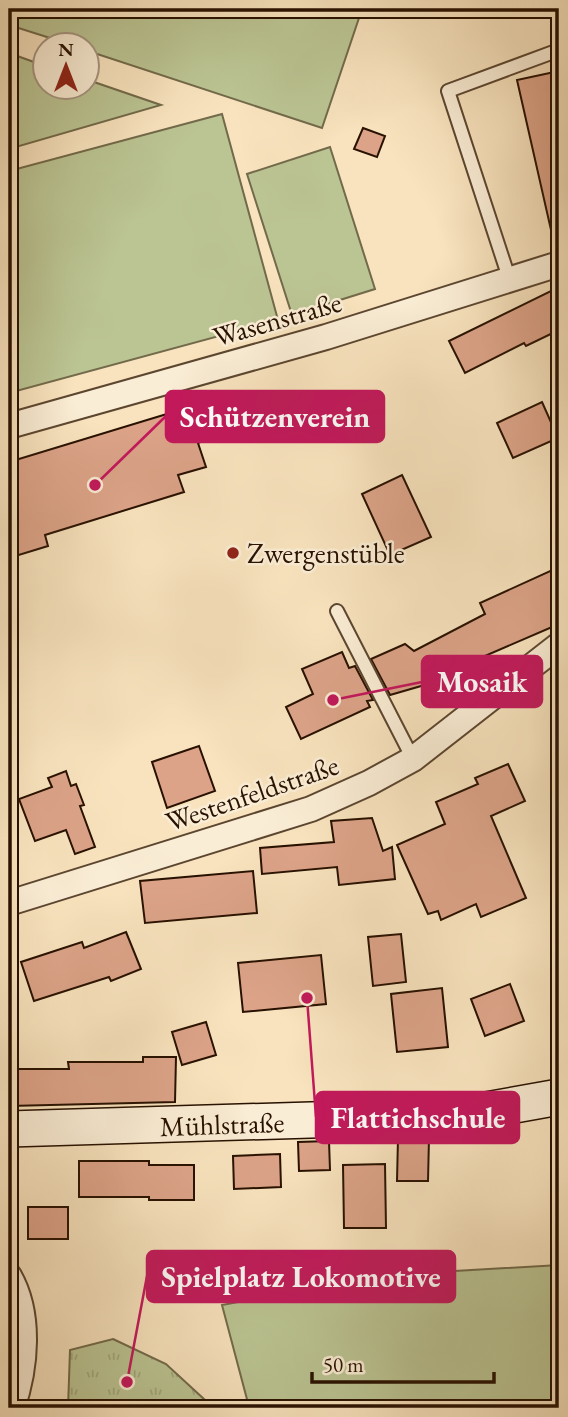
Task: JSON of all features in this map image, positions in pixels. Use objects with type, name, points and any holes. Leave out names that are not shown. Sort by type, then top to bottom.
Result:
[{"type":"main road","name":"Mühlstraße","points":[[9,1129],[376,1118],[475,1112],[559,1097]]},
{"type":"street","name":"Wasenstraße","points":[[9,426],[326,337],[559,264]]},
{"type":"street","name":"Westenfeldstraße","points":[[9,903],[311,809],[369,783],[413,759],[559,645]]},
{"type":"street","points":[[9,1276],[17,1297],[25,1361],[12,1408]]},
{"type":"lane","points":[[510,281],[448,90],[559,50]]},
{"type":"lane","points":[[337,611],[413,759]]},
{"type":"green space","points":[[9,9],[362,9],[322,128],[102,56],[102,32],[32,32],[9,25]]},
{"type":"green space","points":[[9,53],[32,61],[32,102],[102,102],[102,85],[161,105],[9,149]]},
{"type":"green space","points":[[222,114],[278,320],[9,393],[9,171]]},
{"type":"green space","points":[[330,147],[375,289],[292,315],[247,174]]},
{"type":"green space","points":[[559,1265],[559,1408],[284,1408],[248,1403],[222,1305],[385,1275]]},
{"type":"green space","points":[[113,1339],[166,1364],[205,1400],[205,1408],[68,1408],[70,1350]]},
{"type":"building","points":[[559,71],[559,229],[551,230],[517,80]]},
{"type":"building","points":[[363,128],[385,136],[377,157],[354,149]]},
{"type":"building","points":[[559,287],[559,330],[526,346],[524,343],[465,373],[449,341]]},
{"type":"building","points":[[542,402],[558,438],[513,458],[497,423]]},
{"type":"building","points":[[193,406],[205,440],[198,443],[206,467],[178,475],[184,492],[45,535],[48,546],[9,558],[9,462]]},
{"type":"building","points":[[402,475],[431,537],[390,555],[362,494]]},
{"type":"building","points":[[559,567],[559,624],[427,681],[428,684],[390,695],[371,659],[405,644],[414,651],[485,614],[480,603]]},
{"type":"building","points":[[342,652],[349,668],[355,666],[373,700],[367,701],[370,707],[301,739],[286,707],[313,694],[302,669]]},
{"type":"building","points":[[199,746],[215,791],[167,808],[152,762]]},
{"type":"building","points":[[508,764],[525,801],[491,816],[526,898],[481,917],[476,904],[441,920],[438,911],[428,914],[397,845],[445,824],[436,802],[478,784],[475,778]]},
{"type":"building","points":[[66,771],[71,786],[76,784],[84,805],[80,806],[95,847],[75,854],[66,830],[35,841],[19,799],[52,787],[48,778]]},
{"type":"building","points":[[372,818],[383,851],[392,847],[395,879],[339,885],[337,867],[262,874],[260,848],[334,842],[331,821]]},
{"type":"building","points":[[253,871],[257,913],[145,923],[140,881]]},
{"type":"building","points":[[126,932],[141,969],[111,981],[109,977],[34,1001],[21,962],[82,942],[84,948]]},
{"type":"building","points":[[401,934],[406,982],[373,986],[368,937]]},
{"type":"building","points":[[321,955],[326,1004],[243,1012],[238,963]]},
{"type":"building","points":[[510,984],[524,1021],[485,1036],[471,999]]},
{"type":"building","points":[[442,988],[448,1047],[397,1052],[391,994]]},
{"type":"building","points":[[206,1022],[216,1055],[182,1065],[172,1032]]},
{"type":"building","points":[[143,1057],[176,1057],[175,1102],[9,1106],[9,1069],[69,1069],[68,1062],[143,1062]]},
{"type":"building","points":[[398,1138],[429,1138],[428,1181],[397,1181]]},
{"type":"building","points":[[329,1141],[330,1170],[299,1171],[298,1142]]},
{"type":"building","points":[[280,1154],[281,1187],[234,1189],[233,1156]]},
{"type":"building","points":[[79,1161],[149,1161],[149,1165],[194,1165],[194,1200],[79,1197]]},
{"type":"building","points":[[385,1164],[386,1228],[344,1228],[343,1165]]},
{"type":"building","points":[[28,1207],[68,1207],[68,1239],[28,1239]]},
{"type":"place","name":"Schützenverein","points":[[95,485]]},
{"type":"place","name":"Zwergenstüble","points":[[233,553]]},
{"type":"place","name":"Mosaik","points":[[333,700]]},
{"type":"place","name":"Flattichschule","points":[[307,998]]},
{"type":"place","name":"Spielplatz Lokomotive","points":[[127,1382]]}]
